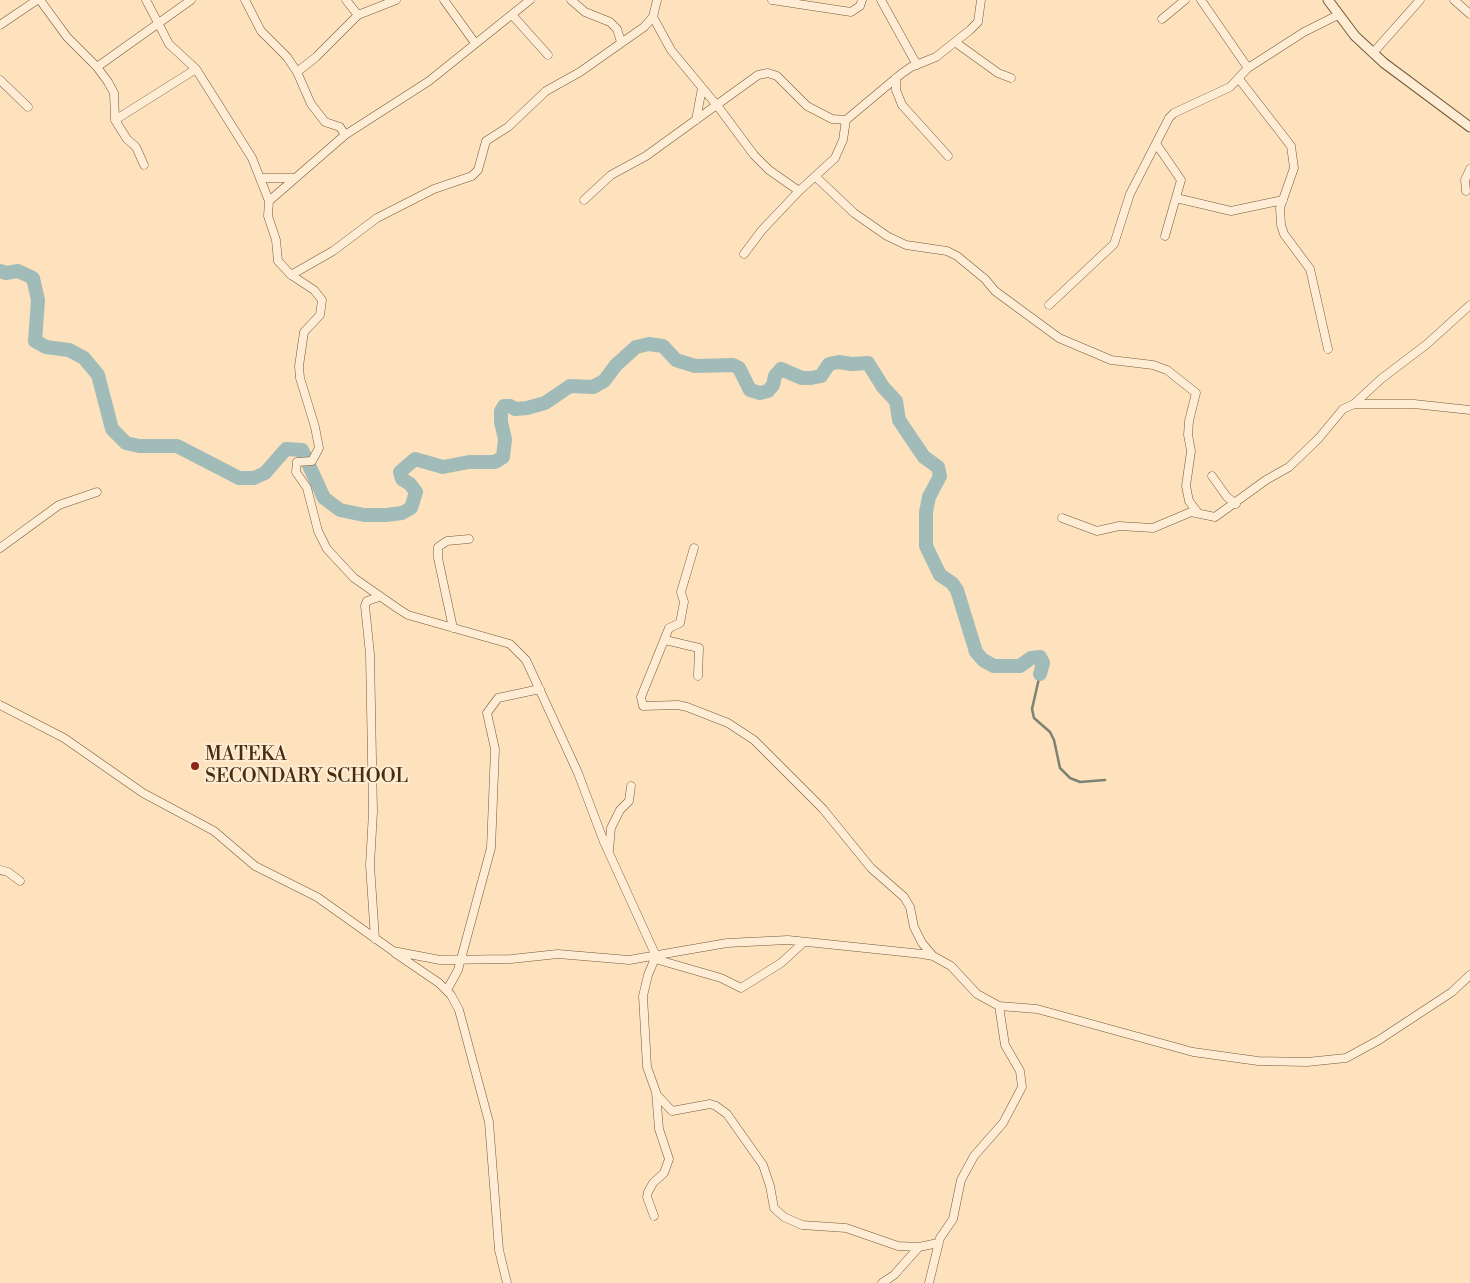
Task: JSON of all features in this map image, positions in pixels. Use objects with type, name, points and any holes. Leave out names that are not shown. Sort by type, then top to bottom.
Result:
[{"type":"street","points":[[0,25],[39,0],[67,37],[97,67],[114,93],[115,120],[127,139],[136,147],[144,165]]},
{"type":"street","points":[[146,0],[169,44],[196,69],[244,142],[262,178],[269,201],[268,221],[276,240],[278,260],[291,275],[314,290],[322,300],[320,315],[304,332],[299,366],[300,378],[319,444],[312,461],[297,462],[296,472],[307,488],[318,531],[328,549],[354,578],[379,597],[408,615],[510,644],[526,660],[578,773],[609,852],[655,957],[643,996],[647,1067],[656,1094],[659,1129],[669,1159],[664,1173],[649,1188],[647,1197],[654,1216]]},
{"type":"street","points":[[97,67],[191,0]]},
{"type":"street","points":[[245,0],[261,31],[286,57],[297,72],[312,104],[325,122],[340,127],[345,135]]},
{"type":"street","points":[[346,0],[358,15]]},
{"type":"street","points":[[297,72],[320,53],[358,15],[396,0]]},
{"type":"street","points":[[444,0],[475,43]]},
{"type":"street","points":[[269,201],[293,178],[309,169],[345,135],[420,88],[475,43],[513,16],[530,0]]},
{"type":"street","points":[[571,0],[585,12],[610,22],[617,29],[621,42]]},
{"type":"street","points":[[291,275],[334,251],[377,218],[434,190],[472,176],[478,170],[486,141],[508,127],[546,91],[580,72],[644,27],[653,17],[657,0]]},
{"type":"street","points":[[772,0],[851,12],[860,6],[862,0]]},
{"type":"street","points":[[881,0],[917,64]]},
{"type":"street","points":[[744,254],[799,191],[816,177],[838,154],[846,120],[896,78],[917,64],[928,62],[978,22],[981,0]]},
{"type":"street","points":[[1162,19],[1185,0]]},
{"type":"street","points":[[1201,0],[1248,68]]},
{"type":"street","points":[[1328,0],[1338,15],[1374,53],[1470,127]]},
{"type":"street","points":[[1374,53],[1420,0]]},
{"type":"street","points":[[1454,0],[1470,14]]},
{"type":"street","points":[[1050,305],[1114,244],[1130,194],[1157,145],[1169,118],[1174,113],[1222,92],[1239,79],[1248,68],[1304,32],[1338,15]]},
{"type":"street","points":[[513,16],[548,55]]},
{"type":"street","points":[[653,17],[671,50],[717,105],[754,155],[769,170],[799,191]]},
{"type":"street","points":[[955,42],[998,73],[1011,78]]},
{"type":"street","points":[[115,120],[196,69]]},
{"type":"street","points":[[584,200],[611,175],[646,156],[758,75],[768,73],[778,76],[807,106],[822,115],[846,120]]},
{"type":"street","points":[[896,78],[896,90],[902,105],[948,156]]},
{"type":"street","points":[[1239,79],[1291,146],[1294,168],[1280,208],[1281,225],[1284,234],[1310,269],[1328,349]]},
{"type":"street","points":[[0,80],[28,107]]},
{"type":"street","points":[[696,120],[702,88]]},
{"type":"street","points":[[1157,145],[1181,180],[1165,236]]},
{"type":"street","points":[[1466,191],[1464,183],[1470,169]]},
{"type":"street","points":[[816,177],[854,213],[887,236],[906,245],[947,251],[957,256],[985,278],[994,291],[1059,338],[1111,360],[1153,365],[1167,370],[1196,394],[1188,428],[1191,451],[1186,486],[1189,501],[1198,513]]},
{"type":"street","points":[[262,178],[293,178]]},
{"type":"street","points":[[1176,198],[1231,211],[1282,200]]},
{"type":"street","points":[[1062,518],[1097,531],[1119,526],[1147,529],[1185,514],[1198,513],[1215,517],[1236,504],[1266,480],[1289,468],[1343,409],[1354,404],[1381,379],[1427,344],[1470,305]]},
{"type":"street","points":[[1354,404],[1414,404],[1470,410]]},
{"type":"street","points":[[1212,476],[1227,497],[1236,504]]},
{"type":"street","points":[[0,548],[59,504],[96,492]]},
{"type":"street","points":[[453,628],[438,558],[438,547],[447,540],[469,539]]},
{"type":"street","points":[[694,548],[681,592],[684,602],[680,622],[670,627],[664,640],[641,697],[643,706],[678,705],[687,707],[728,723],[754,740],[823,809],[871,868],[907,900],[914,927],[922,943],[932,956]]},
{"type":"street","points":[[375,939],[370,866],[373,812],[370,654],[365,606],[368,601],[379,597]]},
{"type":"street","points":[[664,640],[699,648],[698,676]]},
{"type":"street","points":[[447,990],[458,972],[491,848],[495,749],[487,713],[498,698],[540,689]]},
{"type":"street","points":[[0,705],[64,738],[135,788],[214,832],[255,866],[317,897],[375,939],[433,977],[447,990],[459,1010],[489,1122],[499,1250],[507,1283]]},
{"type":"street","points":[[609,852],[611,828],[620,810],[629,801],[631,786]]},
{"type":"street","points":[[0,870],[8,872],[20,881]]},
{"type":"street","points":[[393,951],[440,960],[511,959],[558,954],[629,960],[727,943],[788,940],[932,956],[951,966],[985,1000],[999,1006],[1037,1010],[1193,1052],[1258,1061],[1307,1062],[1346,1058],[1379,1040],[1452,992],[1470,976]]},
{"type":"street","points":[[655,957],[721,978],[740,988],[781,963],[804,942]]},
{"type":"street","points":[[928,1283],[938,1243],[953,1219],[957,1192],[970,1163],[1003,1124],[1022,1087],[1020,1071],[1005,1045],[999,1006]]},
{"type":"street","points":[[656,1094],[672,1111],[710,1104],[727,1114],[763,1165],[770,1186],[774,1208],[784,1217],[802,1225],[846,1228],[886,1243],[920,1247],[938,1243]]},
{"type":"street","points":[[882,1283],[894,1275],[920,1247]]},
{"type":"waterway","points":[[0,271],[6,273],[18,271],[33,278],[38,300],[35,341],[46,347],[69,350],[84,358],[98,375],[112,429],[126,443],[139,446],[177,446],[239,478],[254,478],[265,473],[286,449],[302,450],[324,498],[340,510],[364,515],[402,513],[411,508],[416,492],[410,484],[402,479],[400,472],[415,459],[443,467],[469,462],[495,462],[503,457],[505,439],[501,422],[501,411],[504,406],[510,406],[515,409],[527,408],[545,403],[570,386],[593,387],[604,381],[616,365],[636,347],[649,344],[663,346],[676,360],[695,366],[733,365],[739,368],[750,390],[760,393],[768,391],[773,385],[775,376],[781,369],[802,378],[811,378],[821,376],[829,364],[839,362],[851,364],[868,363],[883,387],[896,401],[899,420],[909,435],[924,457],[938,467],[940,476],[929,497],[926,512],[926,546],[940,575],[952,583],[957,590],[976,652],[983,660],[994,666],[1020,666],[1031,658],[1040,657],[1043,663],[1040,674]]},
{"type":"waterway","points":[[1040,674],[1032,709],[1034,718],[1050,732],[1054,740],[1060,768],[1070,778],[1080,782],[1105,780]]},
{"type":"place","name":"MATEKA SECONDARY SCHOOL","points":[[195,766]]}]
